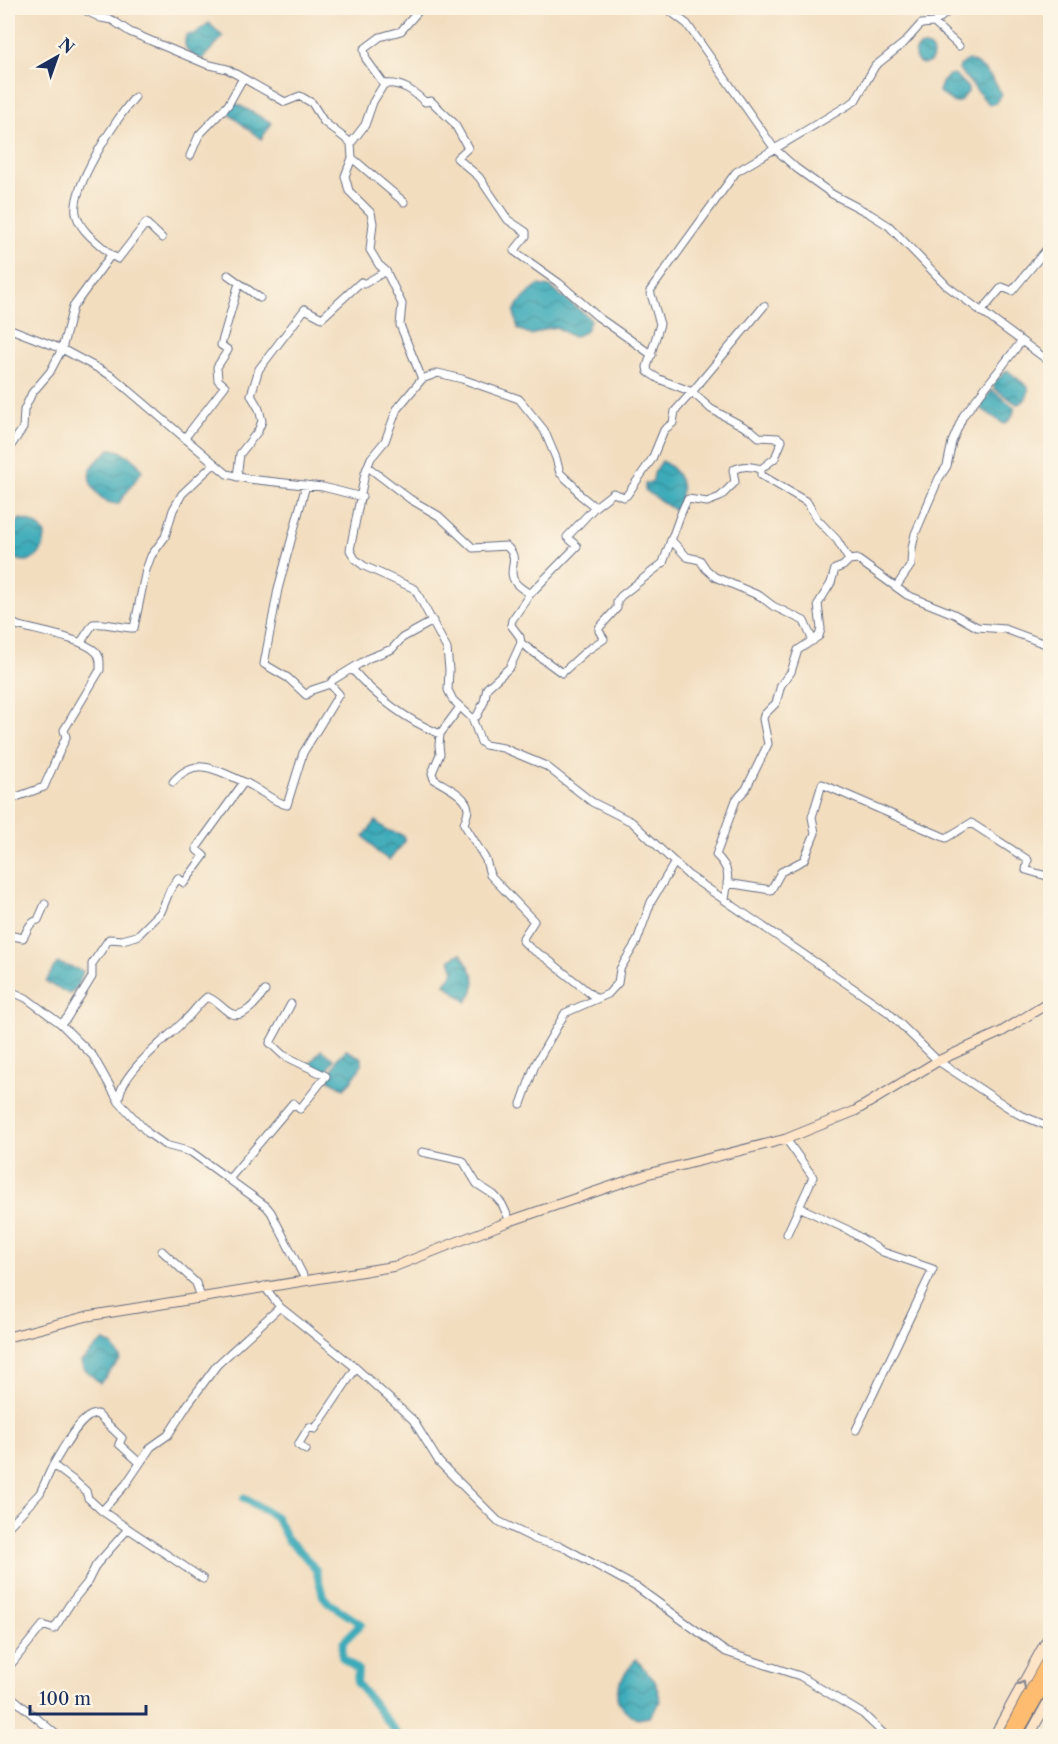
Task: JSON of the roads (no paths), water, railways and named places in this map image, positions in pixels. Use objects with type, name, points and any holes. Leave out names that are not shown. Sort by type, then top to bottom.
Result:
[{"type":"highway","points":[[1006,1737],[1050,1655]]},
{"type":"highway","points":[[1016,1737],[1050,1676]]},
{"type":"main road","points":[[8,1337],[88,1316],[396,1266],[510,1221],[647,1174],[786,1139],[855,1111],[938,1061],[1001,1032],[1050,1002]]},
{"type":"main road","points":[[994,1737],[1050,1634]]},
{"type":"main road","points":[[1029,1737],[1050,1698]]},
{"type":"street","points":[[80,8],[101,18],[112,20],[130,32],[206,64],[227,69],[285,102],[300,96],[312,103],[324,122],[351,143]]},
{"type":"street","points":[[384,84],[366,59],[364,49],[380,37],[401,31],[421,8]]},
{"type":"street","points":[[666,8],[687,24],[774,148],[796,168],[832,194],[889,226],[947,286],[1050,362]]},
{"type":"street","points":[[761,469],[775,458],[782,441],[778,438],[759,437],[711,410],[692,392],[659,379],[648,372],[647,368],[660,324],[650,291],[736,172],[855,101],[875,66],[904,43],[921,24],[934,23],[952,8]]},
{"type":"street","points":[[934,23],[960,46]]},
{"type":"street","points":[[190,156],[199,135],[228,105],[243,78]]},
{"type":"street","points":[[384,84],[396,83],[410,89],[426,102],[431,102],[454,123],[468,148],[457,158],[479,177],[508,220],[526,232],[526,236],[514,250],[559,283],[598,317],[652,355]]},
{"type":"street","points":[[384,84],[373,102],[365,125],[351,143],[352,158],[345,176],[349,191],[371,213],[373,223],[370,250],[379,266],[386,271],[402,304],[400,325],[422,379]]},
{"type":"street","points":[[135,97],[107,135],[92,163],[75,205],[75,215],[84,230],[118,259],[146,223],[162,238]]},
{"type":"street","points":[[352,158],[404,202]]},
{"type":"street","points":[[981,312],[1002,287],[1012,291],[1050,245]]},
{"type":"street","points":[[9,446],[23,428],[24,410],[32,393],[50,372],[62,349],[74,307],[111,255]]},
{"type":"street","points":[[237,477],[240,454],[258,431],[262,422],[250,395],[259,369],[305,309],[322,318],[361,282],[364,285],[386,271]]},
{"type":"street","points":[[228,275],[260,298]]},
{"type":"street","points":[[184,439],[225,386],[218,380],[217,367],[228,350],[221,345],[239,284]]},
{"type":"street","points":[[472,718],[477,716],[488,688],[510,667],[521,643],[520,637],[511,625],[517,611],[530,594],[577,546],[567,537],[595,507],[613,493],[624,497],[627,495],[652,459],[664,430],[673,423],[675,411],[764,306]]},
{"type":"street","points":[[8,328],[62,349],[112,376],[227,474],[323,487],[362,497]]},
{"type":"street","points":[[896,587],[911,565],[915,534],[939,478],[947,466],[952,442],[963,416],[1021,342]]},
{"type":"street","points":[[595,507],[580,495],[561,473],[544,430],[519,399],[438,373],[422,379],[398,409],[390,432],[371,458],[350,550],[355,559],[364,566],[415,589],[447,649],[448,690],[453,700],[472,718],[481,742],[485,746],[502,748],[546,766],[592,802],[632,822],[688,875],[888,1012],[938,1061],[1018,1114],[1050,1127]]},
{"type":"street","points":[[81,642],[93,624],[104,622],[123,628],[134,628],[146,570],[151,556],[165,537],[173,510],[182,494],[214,464]]},
{"type":"street","points":[[521,643],[562,673],[586,651],[604,639],[599,627],[617,608],[617,601],[621,596],[663,563],[684,504],[688,499],[707,502],[720,496],[735,482],[732,470],[738,467],[746,465],[761,469]]},
{"type":"street","points":[[368,467],[410,499],[439,516],[473,548],[506,546],[512,551],[514,559],[515,583],[530,594]]},
{"type":"street","points":[[761,469],[761,475],[807,502],[817,519],[837,540],[849,560]]},
{"type":"street","points":[[306,485],[281,578],[264,664],[288,678],[306,695],[312,690],[330,684],[369,658],[392,650],[402,638],[433,621]]},
{"type":"street","points":[[671,540],[687,557],[700,560],[715,577],[760,596],[773,606],[804,621],[813,641]]},
{"type":"street","points":[[725,899],[727,868],[716,855],[736,800],[746,789],[768,744],[764,715],[776,703],[781,685],[791,672],[798,650],[819,636],[820,599],[831,583],[835,570],[849,560],[857,559],[907,595],[954,614],[977,627],[1005,629],[1048,645],[1050,643]]},
{"type":"street","points":[[8,618],[16,625],[81,642],[97,653],[100,658],[100,670],[64,730],[66,737],[44,787],[8,800]]},
{"type":"street","points":[[352,669],[376,696],[394,710],[416,724],[441,734]]},
{"type":"street","points":[[173,782],[182,771],[193,766],[204,766],[252,785],[278,803],[287,805],[303,753],[339,694],[330,684]]},
{"type":"street","points":[[460,707],[441,734],[440,754],[432,773],[434,779],[446,785],[467,805],[468,811],[464,825],[486,860],[490,875],[534,921],[523,941],[597,999]]},
{"type":"street","points":[[61,1024],[92,977],[92,963],[109,939],[122,940],[137,936],[160,912],[178,878],[184,883],[204,856],[197,850],[197,847],[244,783]]},
{"type":"street","points":[[727,883],[771,890],[781,872],[804,860],[815,833],[812,817],[822,784],[946,838],[971,823],[1028,860],[1026,870],[1050,877]]},
{"type":"street","points":[[521,1104],[535,1065],[565,1013],[608,994],[618,983],[624,959],[637,941],[651,902],[675,862]]},
{"type":"street","points":[[8,934],[23,938],[27,928],[38,920],[45,904]]},
{"type":"street","points":[[8,990],[26,998],[61,1024],[93,1056],[119,1102],[148,1133],[165,1145],[191,1152],[266,1206],[306,1281]]},
{"type":"street","points":[[119,1102],[122,1088],[137,1066],[207,997],[211,997],[232,1015],[239,1016],[256,1003],[265,991]]},
{"type":"street","points":[[229,1179],[293,1103],[300,1109],[326,1076],[283,1055],[270,1042],[291,1004]]},
{"type":"street","points":[[786,1139],[813,1177],[787,1234]]},
{"type":"street","points":[[422,1152],[463,1161],[477,1184],[494,1195],[502,1204],[510,1221]]},
{"type":"street","points":[[799,1207],[848,1230],[882,1252],[933,1269],[856,1430]]},
{"type":"street","points":[[162,1251],[196,1283],[201,1297]]},
{"type":"street","points":[[264,1286],[280,1307],[356,1368],[413,1420],[439,1462],[498,1521],[537,1540],[563,1547],[638,1588],[726,1652],[800,1676],[863,1714],[886,1737]]},
{"type":"street","points":[[102,1511],[126,1484],[151,1447],[168,1435],[217,1365],[280,1307]]},
{"type":"street","points":[[306,1450],[298,1445],[309,1426],[315,1429],[356,1368]]},
{"type":"street","points":[[8,1527],[40,1493],[52,1465],[84,1420],[95,1413],[122,1438],[119,1444],[140,1463]]},
{"type":"street","points":[[52,1465],[86,1491],[88,1498],[102,1511],[203,1579]]},
{"type":"street","points":[[8,1668],[43,1625],[54,1629],[69,1604],[87,1583],[96,1565],[129,1529]]},
{"type":"street","points":[[8,1694],[58,1737]]},
{"type":"water","points":[[209,23],[223,37],[202,59],[193,56],[186,48],[186,35],[194,34]]},
{"type":"water","points":[[920,46],[928,46],[933,51],[931,62],[920,64],[915,59],[915,51]]},
{"type":"water","points":[[968,60],[983,69],[996,84],[1001,94],[996,103],[990,105],[959,70],[959,66]]},
{"type":"water","points":[[954,74],[968,88],[968,92],[959,102],[954,103],[939,92],[942,83],[949,75]]},
{"type":"water","points":[[235,103],[272,123],[261,139],[228,113]]},
{"type":"water","points":[[538,285],[550,287],[591,319],[585,332],[573,337],[556,327],[532,335],[518,329],[514,312],[518,304]]},
{"type":"water","points":[[1007,370],[1028,387],[1026,398],[1017,404],[994,388],[994,383]]},
{"type":"water","points":[[992,390],[1014,407],[1012,417],[1004,424],[979,407]]},
{"type":"water","points":[[110,449],[129,456],[142,471],[118,504],[101,498],[92,486],[89,474],[94,464]]},
{"type":"water","points":[[662,461],[669,465],[681,482],[681,496],[674,510],[645,490],[645,484],[653,481],[654,473]]},
{"type":"water","points":[[20,519],[34,524],[45,535],[38,555],[27,561],[15,558],[8,553],[8,532]]},
{"type":"water","points":[[376,821],[386,830],[405,838],[404,843],[389,860],[377,852],[364,836]]},
{"type":"water","points":[[461,953],[475,982],[467,1002],[445,984],[454,971],[450,959]]},
{"type":"water","points":[[58,963],[83,971],[78,984],[69,994],[46,982]]},
{"type":"water","points":[[321,1050],[334,1059],[326,1073],[309,1065]]},
{"type":"water","points":[[346,1050],[362,1058],[362,1062],[344,1088],[329,1080],[329,1077],[338,1058]]},
{"type":"water","points":[[104,1341],[113,1346],[120,1360],[100,1383],[83,1368],[81,1362]]},
{"type":"water","points":[[636,1659],[655,1681],[661,1701],[649,1717],[637,1719],[622,1707],[617,1697],[622,1679]]},
{"type":"waterway","points":[[244,1498],[276,1517],[287,1539],[316,1570],[323,1596],[329,1603],[361,1624],[343,1642],[342,1657],[358,1670],[357,1683],[399,1736]]}]
